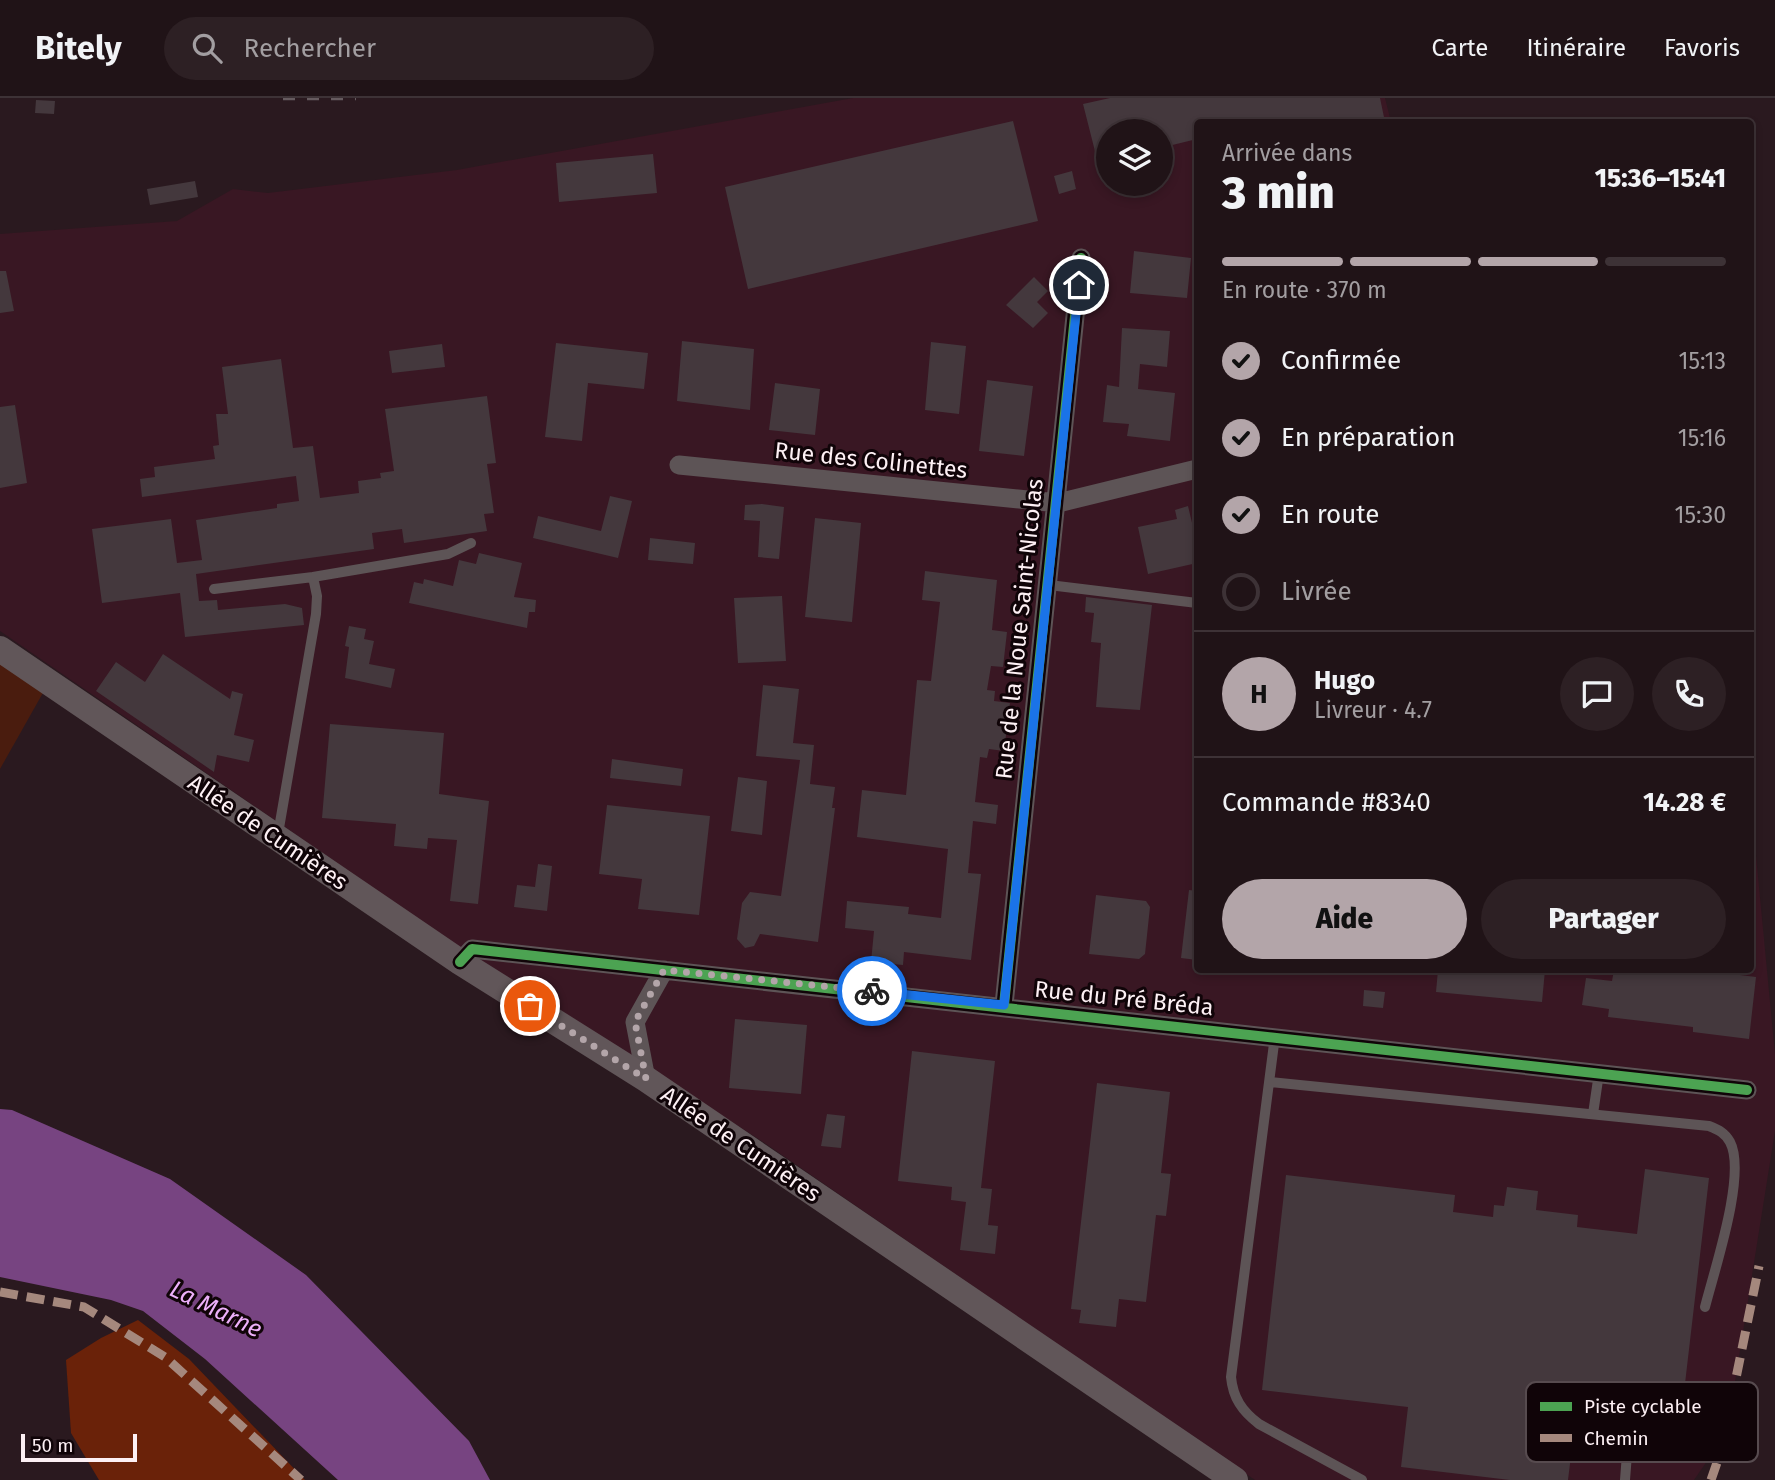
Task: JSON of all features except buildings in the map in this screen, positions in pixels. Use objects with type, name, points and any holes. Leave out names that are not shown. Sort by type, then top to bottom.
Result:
[{"type":"main road","name":"Allée de Cumières","points":[[0,649],[460,962],[646,1079],[1235,1480]]},
{"type":"street","name":"Rue de la Noue Saint-Nicolas","points":[[1004,1005],[1058,503],[1081,258]]},
{"type":"street","name":"Rue des Colinettes","points":[[679,465],[1058,503],[1194,470]]},
{"type":"street","name":"Rue du Pré Bréda","points":[[460,962],[472,949],[1004,1005],[1748,1090]]},
{"type":"street","points":[[646,1079],[635,1022],[664,970]]},
{"type":"lane","points":[[214,589],[313,577],[448,554],[471,543]]},
{"type":"lane","points":[[277,838],[316,614],[317,596],[313,577]]},
{"type":"lane","points":[[1049,585],[1194,603]]},
{"type":"lane","points":[[1275,1036],[1231,1377],[1232,1391],[1247,1415],[1259,1424],[1362,1480]]},
{"type":"lane","points":[[1593,1114],[1599,1073]]},
{"type":"lane","points":[[1270,1082],[1709,1126],[1722,1131],[1730,1140],[1735,1159],[1734,1188],[1705,1307]]},
{"type":"lane","points":[[1625,1480],[1626,1462]]},
{"type":"shaded area","points":[[853,98],[1385,98],[1390,119],[1194,119],[1194,973],[1754,973],[1754,835],[1775,1054],[1775,1131],[1735,1382],[1526,1382],[1526,1462],[1706,1462],[1694,1480],[1255,1480],[760,1140],[465,951],[0,631],[0,234],[177,221],[233,189],[268,193],[457,170]]},
{"type":"shaded area","points":[[0,663],[44,691],[0,769]]},
{"type":"shaded area","points":[[138,1320],[189,1359],[305,1480],[99,1480],[71,1433],[66,1360],[101,1338]]},
{"type":"water","name":"La Marne","points":[[0,1109],[12,1110],[170,1179],[306,1275],[469,1441],[490,1480],[338,1480],[205,1359],[143,1311],[111,1300],[0,1277]]},
{"type":"railway","points":[[283,98],[356,98]]},
{"type":"marked path","points":[[1735,1382],[1759,1266]]},
{"type":"marked path","points":[[0,1292],[84,1307],[165,1357],[301,1480]]},
{"type":"marked path","points":[[1711,1480],[1717,1462]]},
{"type":"cycle path","points":[[1004,1005],[1081,258]]},
{"type":"cycle path","points":[[460,962],[472,949],[1747,1090]]},
{"type":"way so far","points":[[530,1006],[646,1079],[635,1022],[664,970],[872,991]]},
{"type":"route","points":[[872,991],[1004,1005],[1079,285]]}]
